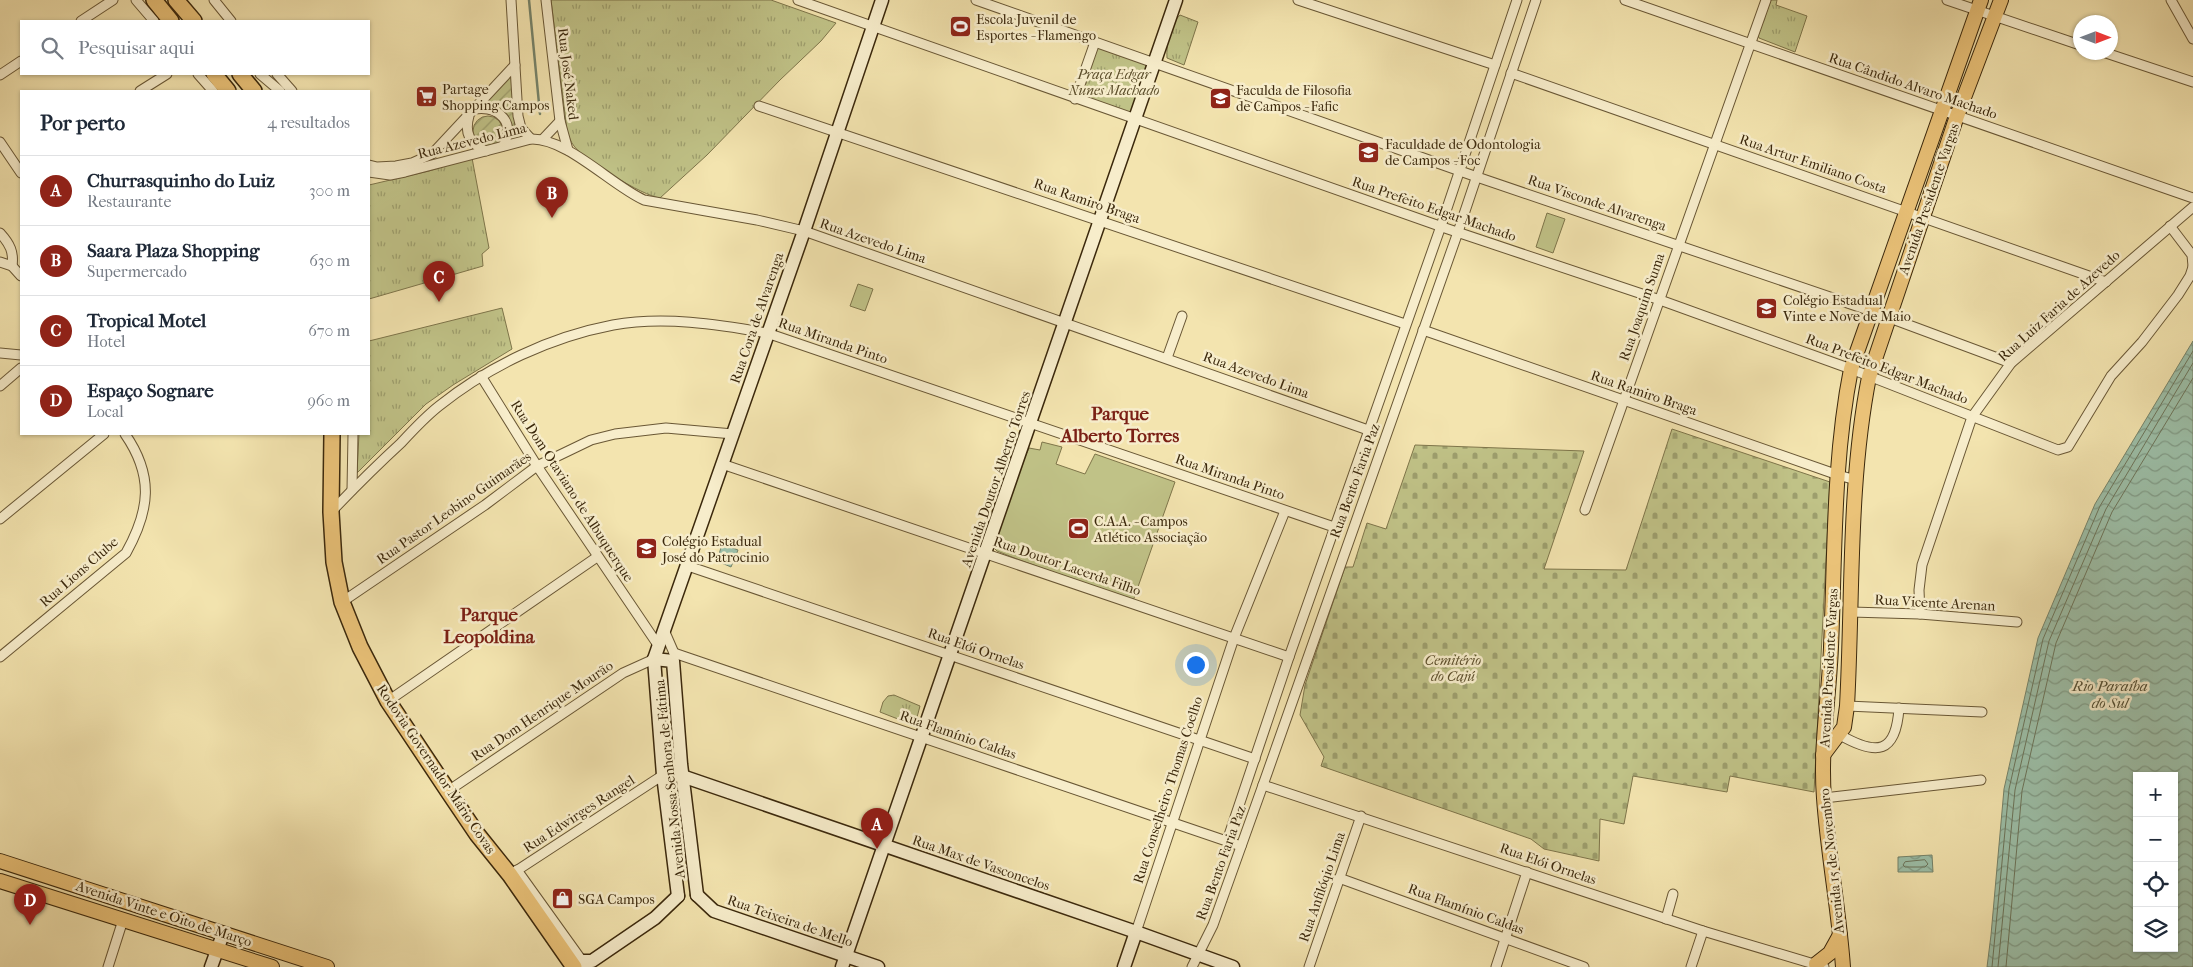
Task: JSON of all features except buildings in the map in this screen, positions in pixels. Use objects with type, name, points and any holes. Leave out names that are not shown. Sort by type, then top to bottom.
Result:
[{"type":"highway","points":[[154,0],[167,20]]},
{"type":"highway","points":[[176,0],[193,20]]},
{"type":"highway","points":[[215,75],[227,90]]},
{"type":"highway","points":[[241,75],[253,90]]},
{"type":"highway","name":"Rodovia Governador Mário Covas","points":[[332,435],[331,512],[334,562],[342,602],[360,648],[388,701],[477,834],[514,873],[582,963]]},
{"type":"main road","name":"Rua Cora de Alvarenga","points":[[658,644],[688,566],[882,0]]},
{"type":"main road","name":"Avenida Doutor Alberto Torres","points":[[844,962],[1176,0]]},
{"type":"main road","name":"Avenida Presidente Vargas","points":[[1823,755],[1842,731],[1847,706],[1856,480],[1862,413],[1869,377],[1957,116],[2001,0]]},
{"type":"main road","name":"Avenida Presidente Vargas","points":[[1823,755],[1831,651],[1838,475],[1846,396],[1851,369],[1979,5]]},
{"type":"main road","name":"Avenida Nossa Senhora de Fátima","points":[[654,659],[674,657],[682,776],[697,895],[692,897],[678,896],[663,771],[654,659],[658,644]]},
{"type":"main road","points":[[1831,651],[1843,654],[1849,679]]},
{"type":"main road","points":[[1828,698],[1842,731]]},
{"type":"main road","name":"Avenida 15 de Novembro","points":[[1823,755],[1824,798],[1842,967]]},
{"type":"main road","name":"Rua Max de Vasconcelos","points":[[663,771],[1200,954],[1233,967]]},
{"type":"main road","name":"Avenida Vinte e Oito de Março","points":[[0,861],[327,967]]},
{"type":"main road","name":"Avenida Vinte e Oito de Março","points":[[0,881],[272,967]]},
{"type":"main road","name":"Rua Teixeira de Mello","points":[[697,895],[714,911],[844,962],[878,967]]},
{"type":"main road","points":[[582,963],[655,918],[678,896]]},
{"type":"main road","name":"Rua Conselheiro Thomas Coelho","points":[[1124,967],[1136,932]]},
{"type":"main road","points":[[211,967],[223,934]]},
{"type":"main road","points":[[1820,965],[1830,953],[1840,935]]},
{"type":"street","points":[[83,20],[114,0]]},
{"type":"street","points":[[136,0],[167,20]]},
{"type":"street","points":[[214,0],[230,20]]},
{"type":"street","points":[[511,0],[518,116],[521,128],[532,139]]},
{"type":"street","name":"Rua José Naked","points":[[546,0],[560,120],[568,150]]},
{"type":"street","name":"Rua Prefeito Edgar Machado","points":[[798,0],[1075,99],[1660,300],[1851,369],[2058,450],[2068,447],[2111,376],[2142,342],[2178,295],[2190,276],[2193,267]]},
{"type":"street","name":"Rua Visconde Alvarenga","points":[[976,0],[1477,177],[1872,311],[2011,363]]},
{"type":"street","points":[[1298,0],[1495,66]]},
{"type":"street","name":"Rua Bento Faria Paz","points":[[1227,841],[1334,527],[1441,226],[1517,0]]},
{"type":"street","name":"Rua Bento Faria Paz","points":[[1192,967],[1213,925],[1263,785],[1458,232],[1536,0]]},
{"type":"street","name":"Rua Cândido Alvaro Machado","points":[[1625,0],[2193,198]]},
{"type":"street","name":"Rua Joaquim Suma","points":[[1585,510],[1766,0]]},
{"type":"street","points":[[1947,0],[1979,5],[1994,17],[2073,43]]},
{"type":"street","points":[[2171,0],[2193,39]]},
{"type":"street","points":[[1075,99],[1095,42]]},
{"type":"street","points":[[2118,57],[2193,82]]},
{"type":"street","points":[[0,75],[20,62]]},
{"type":"street","name":"Rua Azevedo Lima","points":[[370,165],[377,167],[396,166],[423,159],[432,154],[515,65]]},
{"type":"street","name":"Rua Artur Emiliano Costa","points":[[1511,73],[2106,282]]},
{"type":"street","points":[[142,90],[165,75]]},
{"type":"street","points":[[199,75],[212,90]]},
{"type":"street","points":[[261,75],[279,90]]},
{"type":"street","points":[[278,75],[291,90]]},
{"type":"street","name":"Rua Ramiro Braga","points":[[759,106],[1405,324]]},
{"type":"street","points":[[486,151],[473,144],[469,136],[467,128],[472,112],[490,109],[503,117],[508,134],[503,146]]},
{"type":"street","points":[[544,139],[560,120]]},
{"type":"street","name":"Rua Azevedo Lima","points":[[370,172],[390,175],[532,139],[544,139],[568,150],[632,194],[644,200],[757,220],[804,231],[1368,430]]},
{"type":"street","points":[[0,142],[20,170]]},
{"type":"street","name":"Rua Luiz Faria de Azevedo","points":[[1920,614],[1919,590],[1922,565],[1972,417],[2011,363],[2193,207]]},
{"type":"street","points":[[2170,226],[2192,255],[2193,267]]},
{"type":"street","points":[[0,233],[11,248],[13,255],[12,266]]},
{"type":"street","points":[[0,262],[12,266],[20,275]]},
{"type":"street","points":[[1167,358],[1182,316]]},
{"type":"street","name":"Rua Miranda Pinto","points":[[331,512],[437,407],[481,376],[518,356],[564,338],[613,325],[669,322],[724,325],[767,333],[1334,527]]},
{"type":"street","name":"Rua Ramiro Braga","points":[[1423,330],[1856,480]]},
{"type":"street","points":[[0,353],[20,355]]},
{"type":"street","points":[[0,386],[20,369]]},
{"type":"street","name":"Rua Dom Otaviano de Albuquerque","points":[[481,376],[597,557],[658,644]]},
{"type":"street","name":"Rua Pastor Leobino Guimarães","points":[[342,602],[485,505],[537,466],[591,440],[630,431],[666,428],[733,434]]},
{"type":"street","points":[[0,519],[103,435]]},
{"type":"street","name":"Rua Lions Clube","points":[[0,657],[126,553],[138,530],[146,506],[146,486],[142,464],[127,435]]},
{"type":"street","points":[[352,490],[353,435]]},
{"type":"street","name":"Rua Doutor Lacerda Filho","points":[[722,464],[1289,657]]},
{"type":"street","name":"Rua Conselheiro Thomas Coelho","points":[[1136,932],[1234,638],[1285,511]]},
{"type":"street","points":[[388,701],[597,557]]},
{"type":"street","name":"Rua Elói Ornelas","points":[[688,566],[1255,759]]},
{"type":"street","name":"Rua Vicente Arenan","points":[[1851,612],[1920,614],[2017,622]]},
{"type":"street","points":[[664,628],[674,657]]},
{"type":"street","name":"Rua Flamínio Caldas","points":[[674,657],[922,738],[1241,846]]},
{"type":"street","name":"Rua Dom Henrique Mourão","points":[[448,790],[623,673],[654,659]]},
{"type":"street","points":[[1847,706],[1982,712]]},
{"type":"street","points":[[1842,731],[1864,746],[1875,748],[1885,746],[1896,734],[1899,708]]},
{"type":"street","name":"Rua Edwirges Rangel","points":[[514,873],[663,771]]},
{"type":"street","points":[[1824,798],[1981,780]]},
{"type":"street","name":"Rua Elói Ornelas","points":[[1263,785],[1703,931],[1820,965]]},
{"type":"street","name":"Rua Anfilóqio Lima","points":[[1309,967],[1361,816]]},
{"type":"street","points":[[1496,967],[1527,872]]},
{"type":"street","name":"Rua Flamínio Caldas","points":[[1339,878],[1584,967]]},
{"type":"street","points":[[1666,919],[1674,894]]},
{"type":"street","points":[[108,967],[123,920]]},
{"type":"street","points":[[1692,967],[1703,931]]},
{"type":"green space","points":[[551,0],[771,0],[836,23],[821,41],[707,155],[660,198],[641,191],[614,177],[589,160],[574,146],[567,131]]},
{"type":"green space","points":[[1771,0],[1777,0],[1776,5],[1807,16],[1795,52],[1759,38],[1758,35]]},
{"type":"green space","points":[[1180,15],[1198,22],[1184,65],[1167,58],[1169,35]]},
{"type":"green space","name":"Praça Edgar Nunes Machado","points":[[1096,47],[1151,66],[1134,116],[1078,97]]},
{"type":"green space","points":[[511,74],[515,126],[523,138],[510,141],[510,120],[503,112],[484,104]]},
{"type":"green space","points":[[488,116],[499,120],[503,131],[499,142],[488,146],[477,142],[473,131],[477,120]]},
{"type":"green space","points":[[472,158],[489,248],[482,254],[483,266],[370,299],[370,185],[429,171]]},
{"type":"green space","points":[[1547,213],[1565,219],[1553,253],[1536,247]]},
{"type":"green space","points":[[858,284],[873,289],[865,311],[850,306]]},
{"type":"green space","points":[[502,308],[512,349],[426,404],[357,473],[359,435],[370,435],[370,341]]},
{"type":"green space","name":"Cemitério do Cajú","points":[[1672,429],[1830,482],[1814,792],[1730,776],[1727,792],[1633,776],[1624,824],[1600,819],[1599,861],[1544,849],[1531,839],[1321,766],[1324,757],[1300,715],[1305,685],[1345,567],[1353,567],[1367,523],[1386,529],[1415,445],[1584,451],[1544,569],[1626,570]]},
{"type":"green space","name":"C.A.A. - Campos Atlético Associação","points":[[1042,442],[1062,447],[1056,464],[1085,474],[1095,454],[1175,482],[1133,601],[1017,559],[997,551],[993,547],[1029,448],[1040,450]]},
{"type":"green space","points":[[894,695],[920,706],[916,721],[908,723],[880,712],[883,702],[888,696]]},
{"type":"water","name":"Rio Paraíba do Sul","points":[[2193,341],[2193,967],[1987,967],[2004,789],[2038,638],[2095,504]]},
{"type":"water","points":[[722,544],[738,550],[731,567],[717,561]]},
{"type":"water","points":[[1932,855],[1933,872],[1898,872],[1898,857]]},
{"type":"waterway","points":[[529,0],[540,114]]},
{"type":"place","name":"Escola Juvenil de Esportes - Flamengo","points":[[960,27]]},
{"type":"place","name":"Partage Shopping Campos","points":[[426,97]]},
{"type":"place","name":"Faculda de Filosofia de Campos - Fafic","points":[[1220,98]]},
{"type":"place","name":"Faculdade de Odontologia de Campos - Foc","points":[[1369,152]]},
{"type":"place","name":"Saara Plaza Shopping","points":[[552,218]]},
{"type":"place","name":"Tropical Motel","points":[[439,302]]},
{"type":"place","name":"Colégio Estadual Vinte e Nove de Maio","points":[[1767,308]]},
{"type":"place","name":"C.A.A. - Campos Atlético Associação","points":[[1078,529]]},
{"type":"place","name":"Colégio Estadual José do Patrocinio","points":[[646,549]]},
{"type":"place","name":"Churrasquinho do Luiz","points":[[877,849]]},
{"type":"place","name":"SGA Campos","points":[[562,899]]},
{"type":"place","name":"Espaço Sognare","points":[[30,925]]},
{"type":"district","name":"Parque Alberto Torres","points":[[1120,425]]},
{"type":"district","name":"Parque Leopoldina","points":[[489,626]]}]
